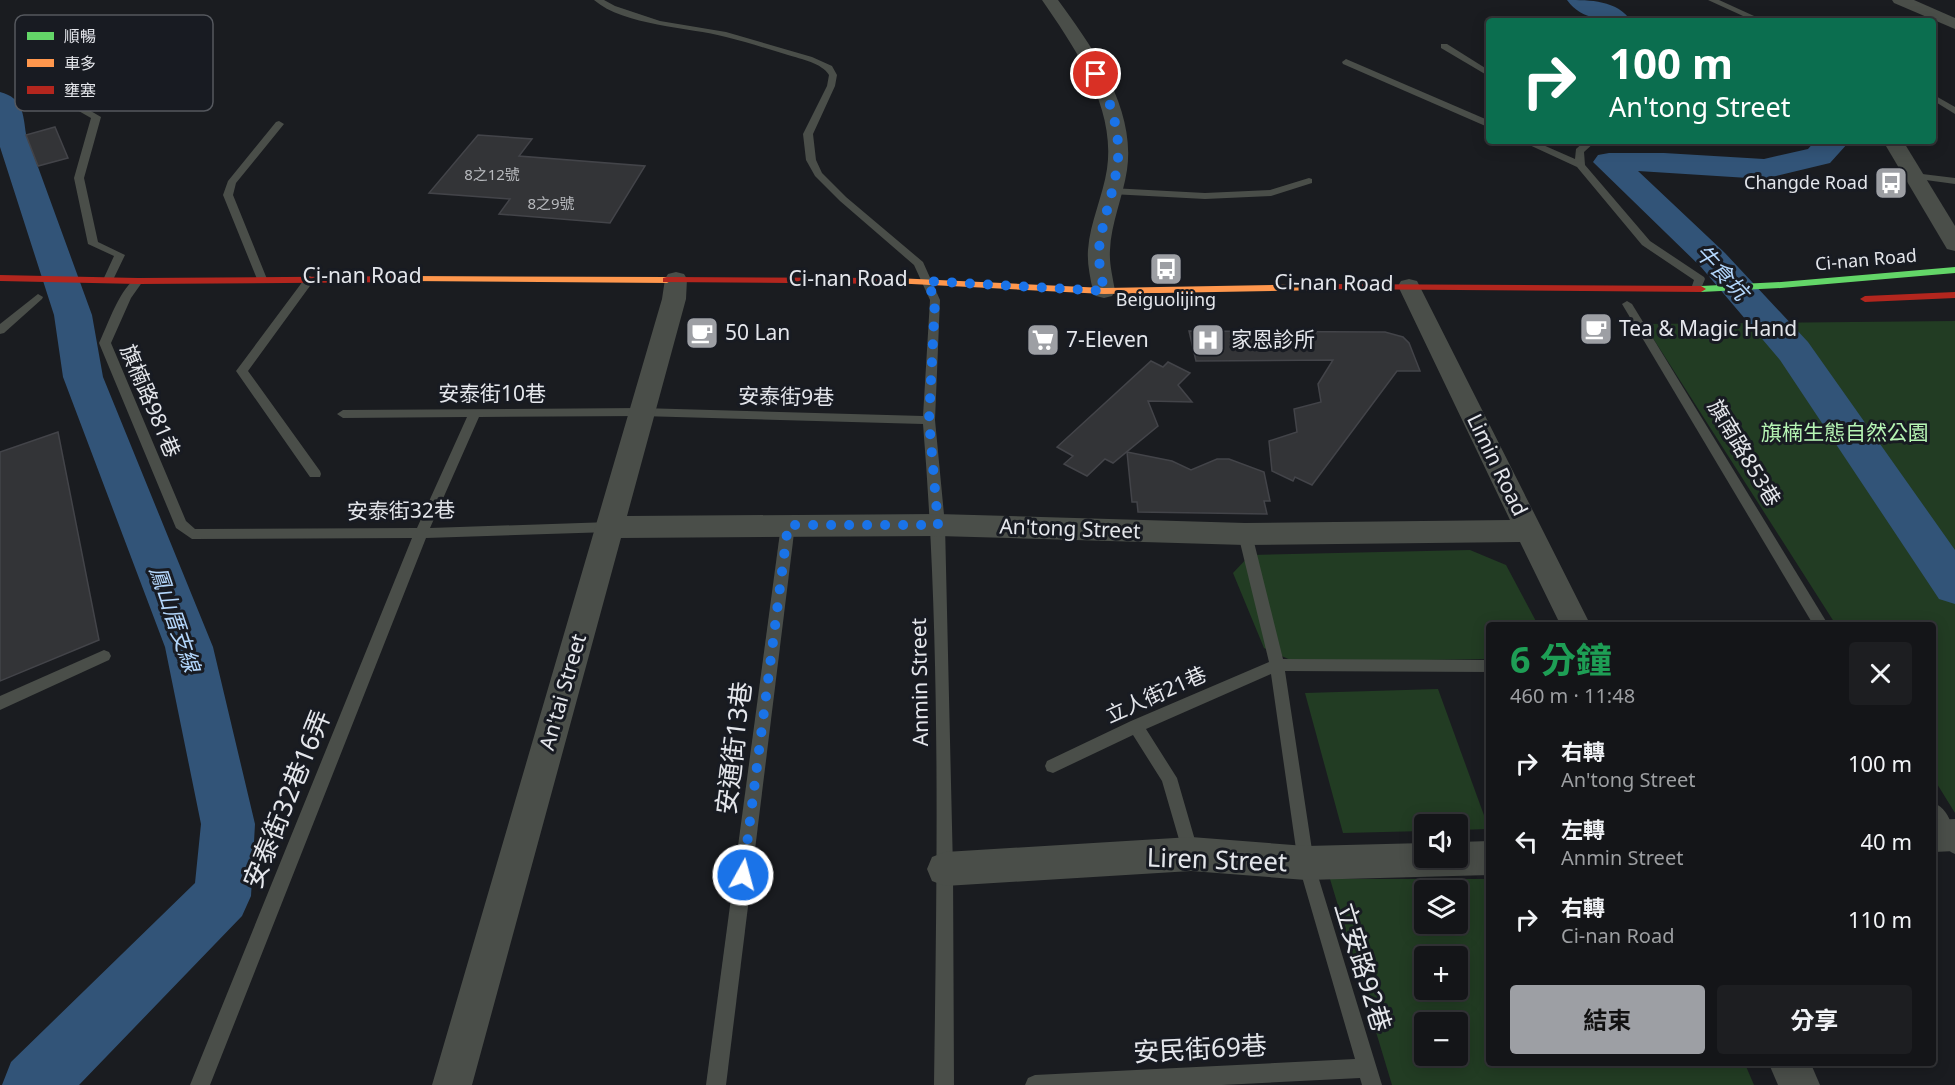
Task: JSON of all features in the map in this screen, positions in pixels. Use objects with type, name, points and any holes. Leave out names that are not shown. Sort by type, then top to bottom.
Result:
[{"type":"main road","name":"Ci-nan Road","points":[[0,278],[138,281],[310,279],[675,294],[927,281],[1104,291],[1416,300],[1781,285],[1955,270]]},
{"type":"main road","name":"Ci-nan Road","points":[[1850,300],[1955,295]]},
{"type":"main road","points":[[19,297],[44,297]]},
{"type":"main road","points":[[120,297],[149,297]]},
{"type":"main road","name":"Ci-nan Road","points":[[274,297],[303,297]]},
{"type":"main road","points":[[1029,301],[1218,303]]},
{"type":"street","points":[[1050,0],[1106,90],[1117,140],[1117,167],[1099,252],[1104,291]]},
{"type":"street","points":[[1900,0],[1948,22]]},
{"type":"street","points":[[1895,144],[1955,244]]},
{"type":"street","name":"An'tai Street","points":[[452,1085],[675,294]]},
{"type":"street","name":"Limin Road","points":[[1416,300],[1574,622]]},
{"type":"street","name":"An'tong Street","points":[[610,527],[938,525],[1245,534],[1530,531]]},
{"type":"street","name":"Liren Street","points":[[945,869],[1191,854],[1306,863],[1486,858]]},
{"type":"street","points":[[1790,1066],[1800,1085]]},
{"type":"lane","name":"Anmin Street","points":[[598,0],[612,8],[659,23],[726,34],[809,59],[829,68],[833,75],[831,86],[808,134],[811,160],[818,174],[843,199],[919,264],[935,300],[929,420],[938,525],[945,869],[944,1085]]},
{"type":"lane","points":[[1712,0],[1754,18]]},
{"type":"lane","points":[[1443,46],[1486,73]]},
{"type":"lane","points":[[1346,62],[1486,123]]},
{"type":"lane","points":[[1936,99],[1955,111]]},
{"type":"lane","points":[[85,111],[96,117],[79,178],[93,244],[120,255],[108,280]]},
{"type":"lane","points":[[262,279],[228,195],[231,183],[279,124]]},
{"type":"lane","points":[[1533,144],[1580,165],[1646,243],[1700,279],[1696,289]]},
{"type":"lane","points":[[1580,165],[1579,151],[1587,144]]},
{"type":"lane","points":[[1914,176],[1955,181]]},
{"type":"lane","points":[[1111,191],[1205,196],[1271,194],[1309,181]]},
{"type":"lane","points":[[310,279],[303,297],[243,371],[315,474]]},
{"type":"lane","name":"旗楠路981巷","points":[[138,281],[120,297],[105,343],[181,524],[192,534]]},
{"type":"lane","points":[[0,330],[44,297]]},
{"type":"lane","name":"旗南路853巷","points":[[1627,304],[1820,622]]},
{"type":"lane","name":"安泰街10巷","points":[[343,414],[641,412]]},
{"type":"lane","name":"安泰街9巷","points":[[641,412],[929,420]]},
{"type":"lane","name":"安泰街32巷16弄","points":[[200,1085],[421,533],[475,413]]},
{"type":"lane","name":"安通街13巷","points":[[717,1085],[788,525]]},
{"type":"lane","name":"安泰街32巷","points":[[192,534],[421,533],[610,527]]},
{"type":"lane","name":"立安路92巷","points":[[1245,534],[1276,665],[1306,863],[1370,1076]]},
{"type":"lane","points":[[0,703],[104,656]]},
{"type":"lane","points":[[1276,665],[1486,666]]},
{"type":"lane","name":"立人街21巷","points":[[1053,766],[1136,726],[1276,665]]},
{"type":"lane","points":[[1136,726],[1169,778],[1191,854]]},
{"type":"lane","name":"安民街69巷","points":[[1035,1085],[1370,1076]]},
{"type":"green space","name":"旗楠生態自然公園","points":[[1955,321],[1955,813],[1936,782],[1936,622],[1834,622],[1644,324]]},
{"type":"green space","points":[[1470,550],[1506,565],[1536,622],[1486,622],[1486,659],[1295,662],[1264,648],[1233,573],[1250,555]]},
{"type":"green space","points":[[1438,689],[1486,821],[1486,829],[1468,830],[1468,814],[1414,814],[1414,831],[1343,833],[1305,693]]},
{"type":"green space","points":[[1330,879],[1486,879],[1486,1066],[1746,1066],[1754,1085],[1392,1085]]},
{"type":"building","points":[[55,127],[68,158],[38,166],[26,135]]},
{"type":"building","points":[[478,135],[532,139],[519,156],[645,166],[610,223],[499,214],[510,199],[429,193]]},
{"type":"building","points":[[1189,331],[1385,332],[1403,337],[1409,343],[1420,371],[1397,371],[1312,485],[1295,477],[1293,481],[1272,471],[1269,441],[1297,432],[1294,409],[1321,402],[1318,384],[1333,360],[1196,361]]},
{"type":"building","points":[[1151,361],[1163,367],[1168,362],[1190,373],[1178,385],[1192,402],[1148,401],[1158,426],[1113,463],[1105,459],[1087,476],[1064,464],[1073,456],[1057,447]]},
{"type":"building","points":[[58,432],[99,640],[0,681],[0,452]]},
{"type":"building","points":[[1127,452],[1172,461],[1191,470],[1217,459],[1229,459],[1264,472],[1270,501],[1264,501],[1267,514],[1138,512],[1137,502],[1132,502]]},
{"type":"waterway","name":"牛食坑","points":[[1580,0],[1613,18]]},
{"type":"waterway","name":"鳳山厝支線","points":[[0,101],[7,106],[11,134],[73,315],[83,377],[189,647],[228,824],[222,896],[34,1085]]},
{"type":"waterway","name":"牛食坑","points":[[1832,144],[1819,156],[1764,169],[1664,162],[1609,162],[1713,260],[1794,351],[1955,586]]},
{"type":"traffic: fast","points":[[1701,289],[1781,285],[1955,270]]},
{"type":"traffic: slow","points":[[412,279],[667,280]]},
{"type":"traffic: slow","points":[[896,281],[1104,291],[1327,287]]},
{"type":"traffic: jam","points":[[0,278],[138,281],[412,279]]},
{"type":"traffic: jam","points":[[667,280],[896,281]]},
{"type":"traffic: jam","points":[[1327,287],[1701,289]]},
{"type":"traffic: jam","points":[[1865,299],[1955,295]]},
{"type":"place","name":"Changde Road","points":[[1891,183]]},
{"type":"place","name":"Beiguolijing","points":[[1166,269]]},
{"type":"place","name":"Tea & Magic Hand","points":[[1596,329]]},
{"type":"place","name":"50 Lan","points":[[702,333]]},
{"type":"place","name":"7-Eleven","points":[[1043,340]]},
{"type":"place","name":"家恩診所","points":[[1208,340]]},
{"type":"route","points":[[743,875],[788,525],[938,525],[929,420],[935,300],[927,281],[1104,291],[1099,252],[1117,167],[1117,140],[1106,90],[1096,74]]}]
